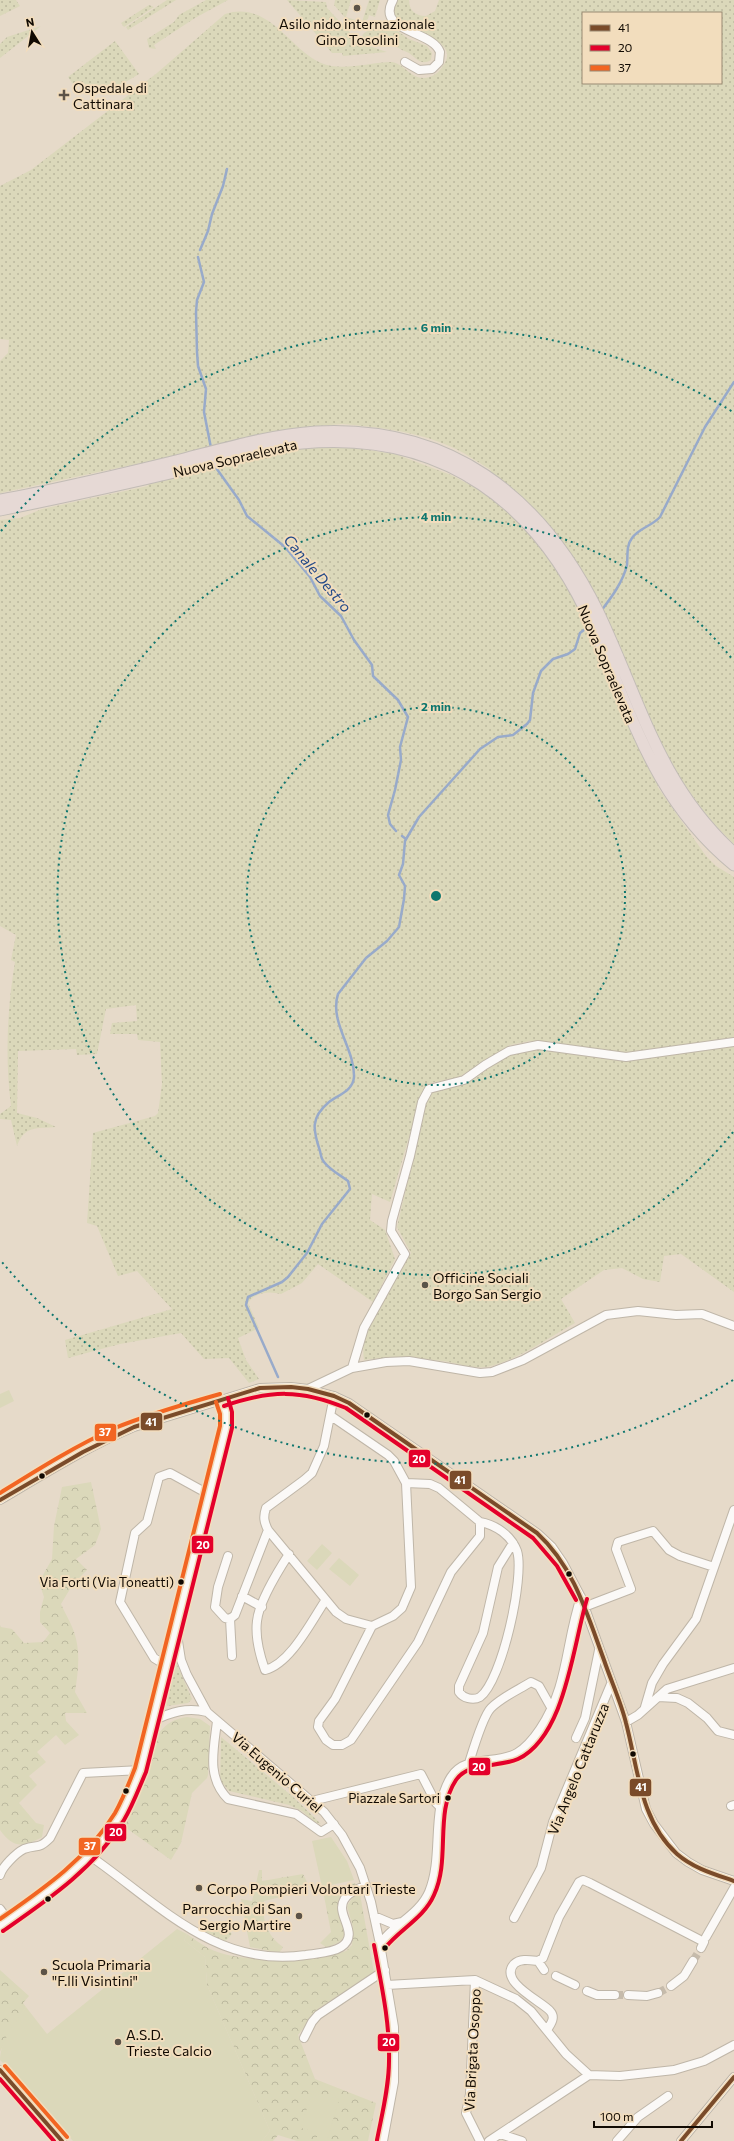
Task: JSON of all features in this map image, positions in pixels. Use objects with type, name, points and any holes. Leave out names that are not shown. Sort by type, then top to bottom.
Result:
[{"type":"highway","name":"Nuova Sopraelevata","points":[[0,500],[144,474],[280,446],[316,437],[369,434],[416,443],[462,461],[484,479],[519,514],[549,550],[563,570],[594,627],[643,747],[698,816],[734,853]]},
{"type":"highway","name":"Nuova Sopraelevata","points":[[0,510],[144,474]]},
{"type":"highway","name":"Nuova Sopraelevata","points":[[668,780],[691,822],[734,865]]},
{"type":"street","points":[[393,0],[390,13],[395,23],[431,41],[440,52],[439,62],[432,69],[419,70],[404,62]]},
{"type":"street","points":[[352,1368],[364,1328],[405,1254],[391,1231],[392,1221],[410,1156],[422,1102],[429,1089],[464,1080],[498,1056],[526,1046],[538,1045],[626,1057],[734,1042]]},
{"type":"street","points":[[308,1389],[352,1368],[386,1362],[409,1361],[480,1373],[492,1372],[551,1346],[590,1322],[606,1315],[638,1311],[676,1315],[702,1314],[734,1326]]},
{"type":"street","points":[[0,1500],[84,1450],[118,1434],[160,1418],[260,1388],[291,1387],[308,1389],[334,1396],[349,1403],[537,1532],[552,1547],[563,1563],[581,1597],[611,1684],[626,1722],[646,1809],[663,1838],[676,1853],[702,1870],[734,1881]]},
{"type":"street","points":[[331,1416],[388,1455],[394,1461],[406,1483],[411,1587],[402,1608],[393,1616],[372,1626],[359,1624],[346,1619],[325,1601],[289,1554],[268,1530],[264,1515],[266,1508],[312,1473],[319,1461],[331,1416],[334,1396]]},
{"type":"street","points":[[0,1926],[59,1884],[90,1856],[119,1817],[141,1770],[226,1427],[226,1413],[222,1400]]},
{"type":"street","points":[[167,1666],[154,1658],[120,1602],[135,1533],[147,1522],[159,1477],[170,1473],[210,1495]]},
{"type":"street","points":[[406,1483],[430,1484],[439,1488],[480,1522],[498,1528],[513,1543],[520,1565],[517,1594],[504,1649],[484,1693],[475,1699],[470,1699],[461,1695],[459,1692],[459,1686],[483,1633],[498,1567],[513,1543]]},
{"type":"street","points":[[645,1707],[652,1683],[663,1664],[696,1619],[706,1595],[734,1510]]},
{"type":"street","points":[[372,1626],[335,1699],[319,1721],[318,1727],[326,1740],[333,1745],[342,1745],[351,1740],[418,1642],[451,1572],[480,1536],[480,1522]]},
{"type":"street","points":[[230,1619],[235,1615],[268,1530]]},
{"type":"street","points":[[584,1607],[631,1589],[616,1548],[618,1542],[653,1531],[669,1550],[680,1556],[714,1567]]},
{"type":"street","points":[[289,1554],[277,1572],[257,1620],[257,1631],[265,1670],[273,1668],[283,1661],[325,1601]]},
{"type":"street","points":[[228,1556],[218,1587],[216,1607],[225,1618],[230,1619]]},
{"type":"street","points":[[242,1596],[262,1607]]},
{"type":"street","points":[[380,1944],[392,1930],[422,1904],[429,1892],[434,1875],[441,1808],[449,1783],[457,1771],[469,1763],[510,1756],[525,1747],[536,1736],[552,1709],[564,1675],[576,1613],[581,1597]]},
{"type":"street","points":[[230,1619],[232,1656]]},
{"type":"street","name":"Via Eugenio Curiel","points":[[176,1628],[181,1660],[197,1696],[207,1712],[312,1801],[334,1824],[352,1851],[366,1885],[380,1944],[394,2027],[394,2082],[383,2141]]},
{"type":"street","points":[[576,1738],[585,1718],[599,1650]]},
{"type":"street","points":[[626,1722],[638,1715],[645,1707],[667,1689],[734,1668]]},
{"type":"street","points":[[469,1763],[474,1744],[489,1710],[530,1682],[539,1686],[552,1709]]},
{"type":"street","name":"Via Angelo Cattaruzza","points":[[514,1918],[541,1868],[553,1822],[611,1684]]},
{"type":"street","points":[[658,1697],[677,1698],[688,1703],[707,1718],[718,1731],[734,1735]]},
{"type":"street","points":[[153,1721],[173,1712],[184,1710],[207,1712]]},
{"type":"street","name":"Via Eugenio Curiel","points":[[217,1721],[213,1773],[215,1782],[228,1799],[291,1812],[320,1832],[334,1824]]},
{"type":"street","points":[[0,1875],[1,1870],[20,1852],[41,1846],[50,1838],[83,1773],[141,1770]]},
{"type":"street","points":[[312,1801],[421,1774],[436,1803],[441,1808]]},
{"type":"street","points":[[90,1856],[184,1924],[222,1946],[236,1951],[266,1957],[289,1958],[338,1949],[348,1940],[350,1932],[342,1906],[344,1900],[348,1894],[366,1885]]},
{"type":"street","points":[[538,1961],[543,1958],[557,1922],[574,1889],[579,1882],[583,1880],[704,1942],[700,1948]]},
{"type":"street","points":[[706,1937],[734,1888]]},
{"type":"street","points":[[0,1908],[8,1920]]},
{"type":"street","points":[[374,1916],[394,1924],[402,1922]]},
{"type":"street","points":[[544,1970],[538,1961],[529,1959],[519,1961],[513,1965],[511,1971],[512,1978],[517,1984],[538,2003],[550,2010],[553,2017],[552,2023],[547,2030]]},
{"type":"street","points":[[671,1986],[684,1976],[693,1961]]},
{"type":"street","points":[[304,2038],[312,2022],[318,2015],[385,1970]]},
{"type":"street","points":[[556,1976],[574,1985]]},
{"type":"street","points":[[387,1985],[475,1980],[516,1999],[531,2011],[566,2054],[589,2075]]},
{"type":"street","name":"Via Brigata Osoppo","points":[[475,1980],[470,2094],[466,2113],[480,2141]]},
{"type":"street","points":[[587,1991],[597,1995],[615,1995]]},
{"type":"street","points":[[628,1995],[647,1996],[658,1993]]},
{"type":"street","points":[[489,2141],[589,2075],[620,2076],[674,2070],[704,2061],[734,2045]]},
{"type":"street","points":[[0,2070],[62,2141]]},
{"type":"street","points":[[681,2141],[734,2077]]},
{"type":"street","points":[[617,2141],[638,2117],[668,2096]]},
{"type":"street","points":[[500,2134],[522,2141]]},
{"type":"green space","points":[[0,0],[16,0],[20,6],[0,16]]},
{"type":"green space","points":[[167,0],[176,0],[128,30],[126,27]]},
{"type":"green space","points":[[206,0],[228,0],[195,18],[154,45],[156,49],[149,48],[147,39],[174,22],[179,15]]},
{"type":"green space","points":[[287,0],[326,2],[327,8],[360,43],[387,52],[343,56],[342,53],[332,53]]},
{"type":"green space","points":[[335,0],[351,0],[346,17],[362,22],[369,0],[380,0],[375,17],[369,15],[368,19],[357,25],[349,22],[334,5]]},
{"type":"green space","points":[[398,0],[409,0],[410,7],[413,12],[426,16],[435,11],[439,0],[734,0],[734,844],[709,819],[678,775],[657,786],[706,856],[716,866],[734,877],[734,1038],[623,1053],[530,1041],[510,1045],[459,1077],[430,1083],[421,1096],[390,1202],[372,1194],[370,1220],[385,1230],[395,1259],[373,1302],[318,1264],[302,1283],[281,1294],[263,1293],[251,1299],[248,1303],[259,1328],[238,1338],[246,1360],[259,1379],[249,1383],[229,1358],[204,1359],[181,1333],[120,1344],[68,1358],[65,1340],[172,1309],[137,1271],[118,1276],[97,1226],[87,1223],[93,1133],[155,1116],[158,1113],[162,1084],[160,1042],[138,1040],[137,1034],[110,1034],[112,1023],[137,1021],[136,1005],[106,1009],[97,1054],[77,1055],[76,1049],[18,1051],[17,1113],[37,1118],[56,1127],[32,1129],[24,1134],[17,1146],[11,1120],[0,1119],[0,1114],[11,1106],[8,1070],[8,1034],[10,998],[15,962],[11,960],[16,935],[0,926],[0,520],[20,518],[42,509],[148,486],[141,463],[0,493],[0,361],[8,353],[9,340],[0,339],[0,186],[31,170],[157,73],[225,14],[240,12],[254,14],[266,20],[278,28],[309,56],[329,66],[347,67],[392,62],[400,65],[415,76],[424,78],[431,77],[440,70],[447,58],[446,49],[439,42],[406,25],[397,18],[393,10]],"holes":[[[342,424],[415,434],[443,443],[491,470],[476,488],[451,475],[395,454],[315,442],[318,426]]]},
{"type":"green space","points":[[149,5],[154,7],[124,27],[121,23]]},
{"type":"green space","points":[[381,24],[383,26],[387,24],[409,39],[427,46],[432,53],[431,60],[421,62],[409,53],[395,46],[366,39],[362,36],[364,33]]},
{"type":"green space","points":[[41,26],[0,58],[0,44],[7,37]]},
{"type":"green space","points":[[115,41],[139,74],[115,86],[88,92],[88,85],[72,83],[68,77]]},
{"type":"green space","points":[[734,1046],[734,1292],[681,1254],[664,1256],[660,1282],[643,1279],[622,1268],[604,1270],[561,1299],[575,1323],[524,1353],[491,1366],[467,1366],[443,1361],[413,1358],[364,1360],[366,1332],[371,1318],[386,1290],[411,1253],[397,1227],[426,1103],[433,1092],[460,1085],[475,1078],[497,1062],[517,1052],[536,1049],[620,1060]]},
{"type":"green space","points":[[9,1390],[14,1401],[0,1408],[0,1394]]},
{"type":"green space","points":[[91,1482],[101,1529],[95,1545],[76,1559],[87,1570],[73,1584],[61,1604],[73,1629],[78,1647],[78,1670],[75,1692],[87,1713],[65,1713],[66,1721],[79,1735],[65,1745],[56,1735],[37,1752],[46,1762],[29,1776],[37,1785],[19,1803],[36,1823],[44,1825],[42,1837],[30,1843],[14,1843],[10,1841],[0,1830],[0,1625],[1,1627],[12,1629],[24,1643],[43,1642],[50,1633],[40,1622],[40,1612],[44,1597],[39,1582],[52,1559],[54,1526],[62,1487]]},
{"type":"green space","points":[[322,1544],[332,1553],[317,1570],[307,1561]]},
{"type":"green space","points":[[339,1558],[359,1575],[350,1586],[329,1569]]},
{"type":"green space","points":[[175,1660],[192,1699],[188,1703],[167,1706],[163,1699],[173,1662]]},
{"type":"green space","points":[[187,1717],[200,1719],[210,1726],[208,1775],[207,1778],[192,1793],[181,1843],[171,1860],[122,1825],[134,1804],[159,1733],[171,1722]]},
{"type":"green space","points":[[221,1737],[292,1796],[321,1824],[314,1822],[302,1811],[289,1805],[229,1791],[220,1780]]},
{"type":"green space","points":[[331,1837],[347,1861],[354,1880],[322,1887],[312,1841]]},
{"type":"green space","points":[[259,1870],[262,1870],[262,1881],[303,1874],[307,1882],[294,1894],[264,1901],[263,1908],[267,1927],[273,1938],[283,1947],[279,1953],[250,1947],[241,1899],[252,1901]]},
{"type":"green space","points":[[355,1883],[356,1886],[344,1895],[339,1904],[339,1913],[344,1930],[343,1937],[338,1942],[326,1947],[320,1943],[331,1932],[323,1891]]},
{"type":"green space","points":[[360,1894],[374,1973],[319,2008],[298,2035],[315,2079],[376,2103],[368,2141],[297,2141],[278,2135],[273,2141],[262,2141],[270,2131],[207,1985],[205,1957],[184,1940],[187,1934],[208,1948],[237,1957],[254,1959],[290,1959],[339,1953],[346,1951],[352,1945],[353,1927],[347,1906],[353,1897]]},
{"type":"green space","points":[[205,1924],[228,1929],[232,1934],[225,1942],[216,1940],[202,1930],[201,1925]]},
{"type":"green space","name":"A.S.D. Trieste Calcio","points":[[177,1929],[187,1934],[184,1940],[205,1957],[207,1985],[270,2131],[262,2141],[73,2141],[25,2084],[0,2060],[6,2039],[13,2025],[26,2007],[47,2034]]},
{"type":"green space","points":[[0,1970],[29,1996],[23,2003],[26,2007],[10,2032],[0,2052]]},
{"type":"green space","points":[[312,2091],[339,2099],[327,2141],[316,2140],[318,2133],[301,2128]]},
{"type":"waterway","name":"Canale Destro","points":[[200,250],[208,231],[227,169]]},
{"type":"waterway","name":"Canale Destro","points":[[198,257],[204,282],[197,300],[197,352],[198,366],[206,389],[204,412],[211,448]]},
{"type":"waterway","points":[[601,611],[623,578],[627,565],[628,547],[630,541],[638,532],[660,517],[705,427],[734,382]]},
{"type":"waterway","name":"Canale Destro","points":[[214,465],[239,500],[247,516],[285,547],[310,577],[320,596],[341,616],[354,640],[372,665],[373,676],[398,700],[408,717],[400,747],[401,760],[395,790],[388,815],[390,824],[396,831]]},
{"type":"waterway","points":[[278,1377],[246,1305],[248,1297],[282,1282],[288,1277],[307,1253],[322,1224],[350,1189],[348,1181],[329,1168],[322,1160],[315,1130],[316,1119],[319,1113],[329,1102],[351,1086],[354,1077],[351,1056],[339,1025],[337,1015],[336,1004],[338,994],[366,958],[387,941],[399,927],[405,886],[399,875],[403,864],[405,841],[419,817],[480,749],[498,737],[513,735],[527,724],[530,720],[533,693],[541,671],[553,659],[568,654],[575,649],[580,633],[589,626]]},
{"type":"waterway","name":"Canale Destro","points":[[402,836],[406,839]]},
{"type":"tunnel","points":[[693,1961],[701,1948]]},
{"type":"tunnel","points":[[658,1993],[671,1986]]},
{"type":"tunnel","points":[[615,1995],[628,1995]]},
{"type":"transit line","name":"41","points":[[0,1500],[83,1452],[134,1427],[260,1388],[291,1387],[308,1389],[334,1396],[349,1403],[537,1533],[550,1546],[570,1576],[592,1626],[621,1707],[642,1793],[655,1826],[665,1841],[683,1859],[704,1870],[734,1881]]},
{"type":"transit line","name":"37","points":[[0,1493],[71,1450],[115,1428],[180,1405],[220,1394]]},
{"type":"transit line","name":"20","points":[[224,1406],[256,1397],[285,1394],[314,1397],[346,1408],[533,1538],[557,1566],[576,1600]]},
{"type":"transit line","name":"20","points":[[3,1931],[70,1882],[99,1853],[124,1820],[146,1772],[232,1428],[232,1412],[228,1398]]},
{"type":"transit line","name":"37","points":[[0,1919],[48,1884],[78,1859],[104,1830],[115,1813],[126,1791],[135,1768],[220,1426],[220,1414],[216,1402]]},
{"type":"transit line","name":"20","points":[[385,1948],[418,1917],[430,1903],[434,1895],[442,1866],[446,1807],[449,1793],[456,1780],[468,1770],[476,1767],[510,1762],[518,1759],[534,1747],[547,1731],[557,1710],[565,1687],[587,1599]]},
{"type":"transit line","name":"20","points":[[374,1945],[384,2003],[389,2046],[388,2081],[377,2140]]},
{"type":"transit line","name":"37","points":[[5,2066],[67,2137]]},
{"type":"transit line","name":"41","points":[[0,2070],[62,2141]]},
{"type":"transit line","name":"41","points":[[681,2141],[734,2077]]},
{"type":"transit line","name":"20","points":[[0,2079],[54,2141]]},
{"type":"place","name":"Asilo nido internazionale Gino Tosolini","points":[[357,8]]},
{"type":"place","name":"Ospedale di Cattinara","points":[[64,95]]},
{"type":"place","name":"Officine Sociali Borgo San Sergio","points":[[425,1285]]},
{"type":"place","name":"Via Forti (Via Toneatti)","points":[[181,1582]]},
{"type":"place","name":"Piazzale Sartori","points":[[448,1798]]},
{"type":"place","name":"Corpo Pompieri Volontari Trieste","points":[[199,1888]]},
{"type":"place","name":"Parrocchia di San Sergio Martire","points":[[299,1916]]},
{"type":"place","name":"Scuola Primaria \"F.lli Visintini\"","points":[[44,1972]]},
{"type":"place","name":"A.S.D. Trieste Calcio","points":[[118,2042]]}]
